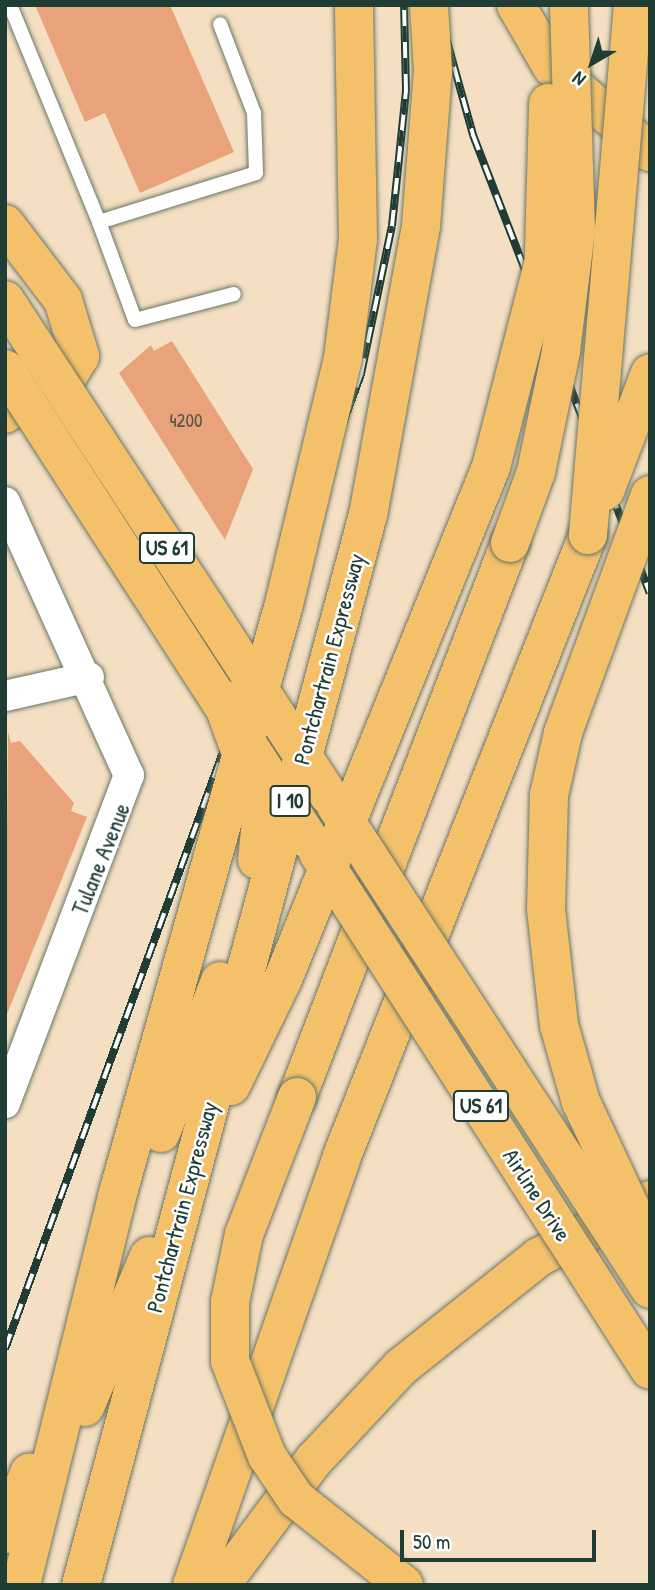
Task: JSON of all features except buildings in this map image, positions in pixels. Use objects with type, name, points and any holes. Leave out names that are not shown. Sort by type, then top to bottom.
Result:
[{"type":"main road","name":"I 10","points":[[21,1585],[118,1193],[280,617],[343,358],[358,239],[354,5]]},
{"type":"main road","name":"Pontchartrain Expressway","points":[[81,1585],[368,515],[421,226],[433,71],[429,5]]},
{"type":"main road","points":[[516,5],[552,67],[650,152]]},
{"type":"main road","points":[[510,543],[537,375],[544,261],[549,64],[543,5]]},
{"type":"main road","points":[[404,1585],[296,1499],[267,1456],[230,1361],[230,1302],[244,1234],[536,472],[561,351],[576,230],[569,5]]},
{"type":"main road","points":[[588,535],[633,5]]},
{"type":"main road","points":[[5,224],[63,300],[80,356],[69,374],[5,414]]},
{"type":"main road","points":[[12,1585],[141,1271],[283,979],[491,467],[544,261]]},
{"type":"main road","name":"Airline Drive","points":[[5,300],[650,1289]]},
{"type":"main road","name":"US 61","points":[[5,369],[221,698]]},
{"type":"main road","points":[[192,1585],[342,1156],[650,373]]},
{"type":"main road","points":[[650,495],[562,733],[549,794],[546,909],[559,1026],[580,1102],[650,1249]]},
{"type":"main road","points":[[5,1534],[220,980],[260,853],[262,811],[221,698]]},
{"type":"main road","name":"Airline Drive","points":[[221,698],[650,1370]]},
{"type":"main road","points":[[221,1585],[314,1460],[401,1367],[539,1257],[650,1199]]},
{"type":"street","name":"Tulane Avenue","points":[[5,502],[89,677],[124,760],[128,790],[7,1094]]},
{"type":"street","points":[[5,696],[89,677]]},
{"type":"lane","points":[[10,5],[99,222],[135,320],[234,294]]},
{"type":"lane","points":[[99,222],[256,173],[254,113],[220,24]]},
{"type":"railway","points":[[5,1349],[361,374],[392,226],[406,90],[404,5]]},
{"type":"railway","points":[[437,5],[473,135],[650,593]]}]
